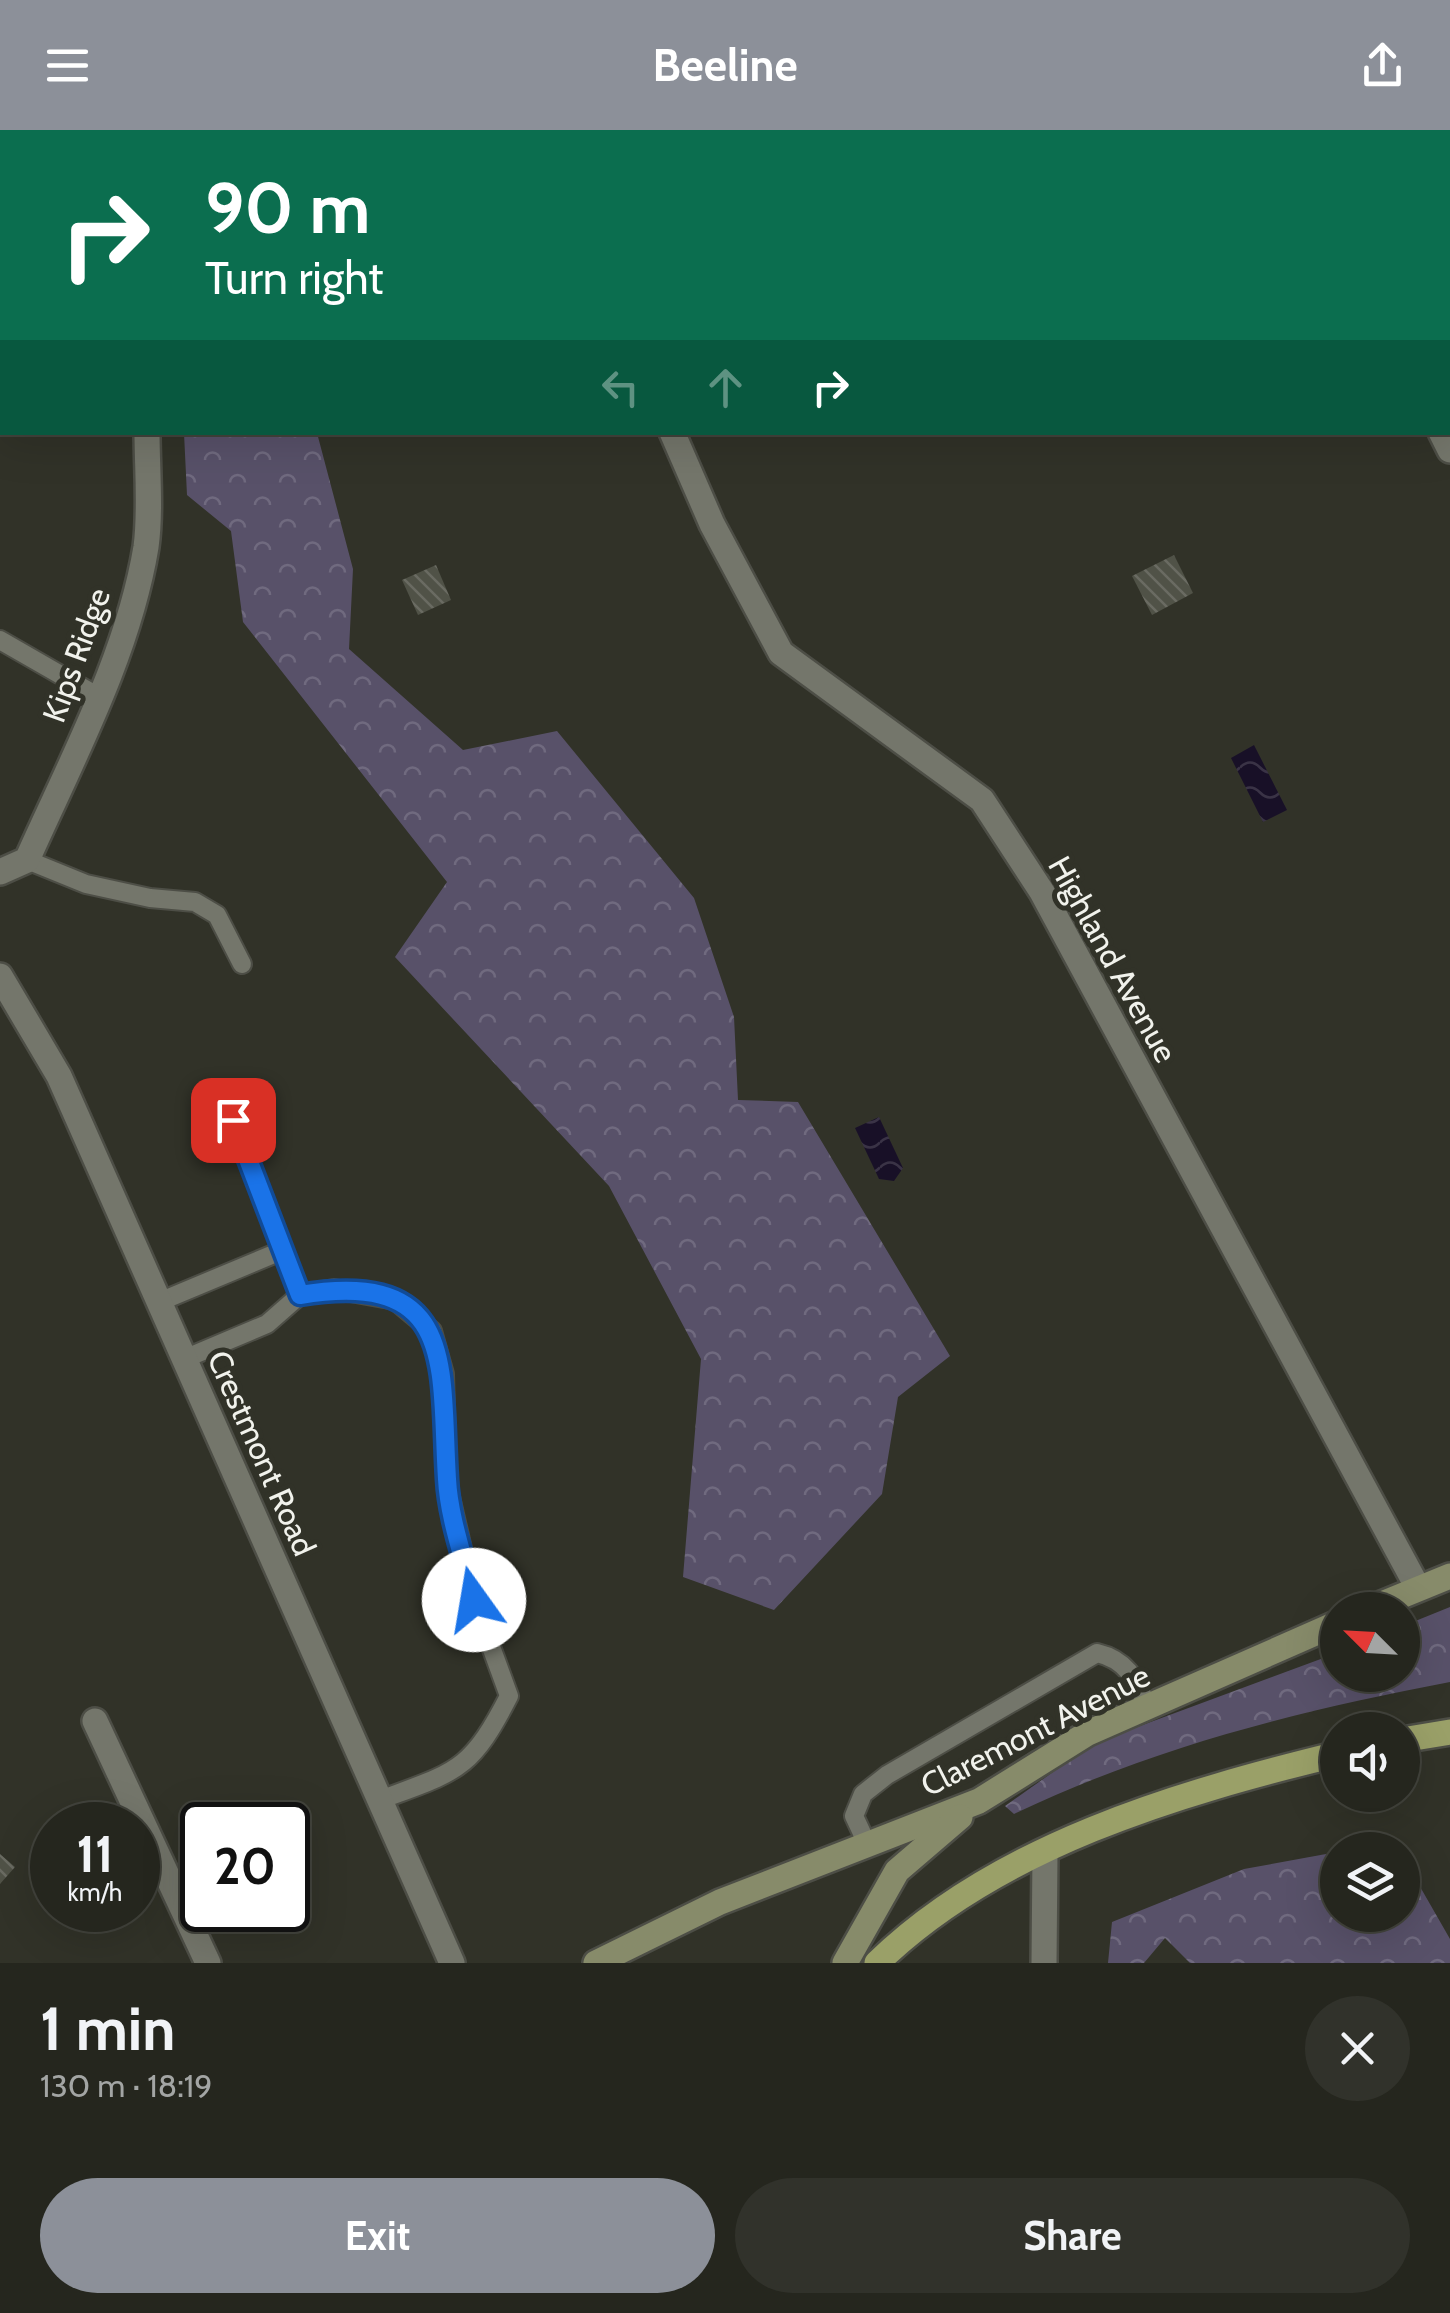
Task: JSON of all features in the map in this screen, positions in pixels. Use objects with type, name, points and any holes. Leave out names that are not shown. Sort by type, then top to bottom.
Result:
[{"type":"main road","points":[[1420,1737],[1450,1732]]},
{"type":"main road","points":[[877,1963],[968,1890],[1045,1854],[1151,1809],[1320,1759]]},
{"type":"street","name":"Kips Ridge","points":[[28,860],[99,697],[146,545],[147,435]]},
{"type":"street","name":"Highland Avenue","points":[[673,435],[712,524],[781,652],[982,800],[1032,877],[1418,1588]]},
{"type":"street","points":[[0,872],[28,860]]},
{"type":"street","name":"Crestmont Road","points":[[0,976],[59,1076],[452,1963]]},
{"type":"street","points":[[1409,1592],[1450,1576]]},
{"type":"street","name":"Claremont Avenue","points":[[596,1963],[720,1902],[980,1801],[1088,1733],[1320,1630]]},
{"type":"street","points":[[95,1721],[208,1963]]},
{"type":"street","points":[[845,1963],[897,1871],[980,1801]]},
{"type":"street","points":[[1044,1963],[1045,1854]]},
{"type":"lane","points":[[0,640],[99,697]]},
{"type":"lane","points":[[28,860],[86,884],[150,898],[194,902],[217,915],[242,964]]},
{"type":"lane","points":[[233,1120],[300,1295]]},
{"type":"lane","points":[[159,1302],[280,1250]]},
{"type":"lane","points":[[184,1359],[267,1324],[300,1295],[334,1290],[395,1300],[432,1331],[444,1374],[447,1484],[487,1635],[509,1696],[492,1730],[459,1771],[380,1800]]},
{"type":"lane","points":[[868,1846],[854,1816],[862,1794],[886,1775],[1098,1653],[1114,1657],[1132,1673],[1146,1706]]},
{"type":"green space","points":[[184,435],[318,435],[353,569],[349,649],[463,750],[557,731],[694,898],[734,1017],[738,1100],[798,1102],[950,1356],[898,1397],[882,1494],[774,1610],[683,1577],[701,1359],[609,1186],[395,957],[447,882],[243,622],[231,531],[187,495]]},
{"type":"green space","points":[[1450,1607],[1450,1682],[1420,1688],[1420,1619]]},
{"type":"green space","points":[[1320,1659],[1320,1692],[1401,1692],[1337,1705],[1173,1750],[1014,1814],[1005,1806],[1094,1743]]},
{"type":"green space","points":[[1320,1855],[1320,1932],[1420,1932],[1420,1887],[1450,1939],[1450,1963],[1190,1963],[1165,1938],[1144,1963],[1108,1963],[1112,1922],[1244,1869]]},
{"type":"water","points":[[1254,745],[1287,810],[1263,822],[1231,758]]},
{"type":"water","points":[[879,1117],[903,1168],[894,1181],[879,1179],[855,1128]]},
{"type":"building","points":[[1174,555],[1193,593],[1152,615],[1132,576]]},
{"type":"building","points":[[436,565],[451,600],[418,615],[402,580]]},
{"type":"building","points":[[0,1854],[15,1867],[0,1884]]},
{"type":"route","points":[[233,1120],[300,1295],[334,1290],[395,1300],[432,1331],[444,1374],[447,1484],[474,1600]]}]
